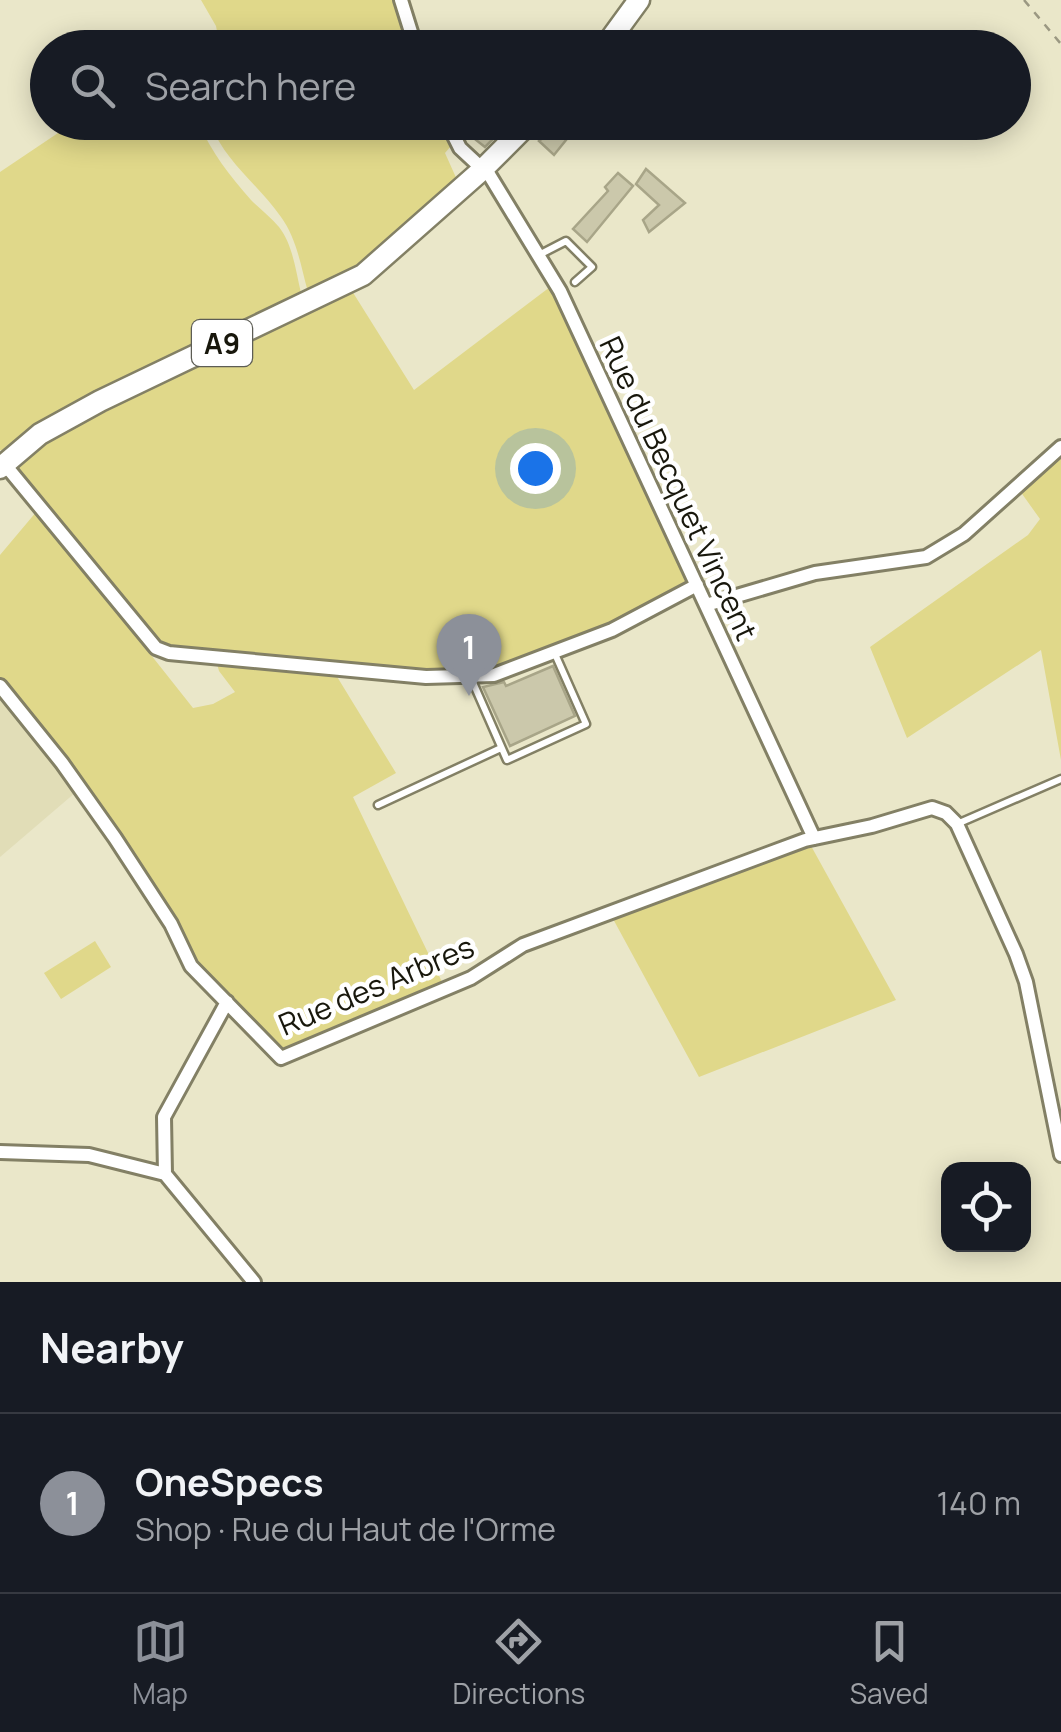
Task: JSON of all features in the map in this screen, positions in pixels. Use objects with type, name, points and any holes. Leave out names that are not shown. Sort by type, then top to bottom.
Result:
[{"type":"main road","points":[[617,30],[639,0]]},
{"type":"main road","name":"A9","points":[[1,464],[40,434],[100,400],[362,275],[512,140]]},
{"type":"street","points":[[401,0],[410,30]]},
{"type":"street","name":"Rue du Becquet Vincent","points":[[456,140],[490,176],[539,255],[582,336],[814,838]]},
{"type":"street","points":[[706,604],[815,572],[926,557],[964,534],[1061,447]]},
{"type":"street","points":[[1,464],[156,648],[169,653],[426,677],[494,676],[612,630],[696,585]]},
{"type":"street","name":"Rue des Arbres","points":[[0,686],[62,763],[114,838],[171,924],[191,966],[281,1058],[471,978],[523,945],[814,838]]},
{"type":"street","points":[[814,838],[932,808],[946,813],[957,824],[1026,982],[1061,1155]]},
{"type":"street","points":[[165,1174],[164,1118],[227,1002]]},
{"type":"street","points":[[0,1152],[89,1156],[165,1174],[254,1282]]},
{"type":"lane","points":[[539,255],[566,241],[592,267],[574,282]]},
{"type":"lane","points":[[471,678],[507,760],[586,724],[554,654]]},
{"type":"lane","points":[[378,805],[501,748]]},
{"type":"lane","points":[[957,824],[1061,779]]},
{"type":"path","points":[[1024,0],[1061,44]]},
{"type":"shaded area","points":[[201,0],[397,0],[405,30],[217,30]]},
{"type":"shaded area","points":[[48,140],[207,140],[251,200],[284,234],[296,268],[299,299],[32,430],[0,450],[0,172]]},
{"type":"shaded area","points":[[218,140],[448,140],[451,146],[445,153],[458,182],[351,275],[308,292],[291,234],[272,205]]},
{"type":"shaded area","points":[[550,287],[573,328],[689,581],[626,619],[498,668],[465,673],[168,647],[151,637],[14,469],[51,436],[98,411],[352,291],[414,390]]},
{"type":"shaded area","points":[[1061,453],[1061,760],[1041,650],[907,738],[870,647],[1028,535],[1040,519],[1020,491]]},
{"type":"shaded area","points":[[37,511],[193,708],[213,704],[235,692],[219,671],[216,660],[336,675],[396,773],[353,797],[442,982],[439,987],[283,1050],[195,964],[0,679],[0,555]]},
{"type":"shaded area","points":[[0,694],[76,792],[0,857]]},
{"type":"shaded area","points":[[810,844],[896,1000],[699,1077],[612,917]]},
{"type":"shaded area","points":[[95,941],[111,967],[61,999],[44,973]]},
{"type":"building","points":[[540,140],[566,140],[554,155]]},
{"type":"building","points":[[646,169],[685,203],[649,232],[643,220],[659,205],[636,184]]},
{"type":"building","points":[[618,173],[633,186],[587,242],[573,229],[608,191],[605,187]]},
{"type":"building","points":[[553,666],[575,716],[510,746],[483,687],[504,682],[506,686]]},
{"type":"place","name":"OneSpecs","points":[[469,696]]}]
